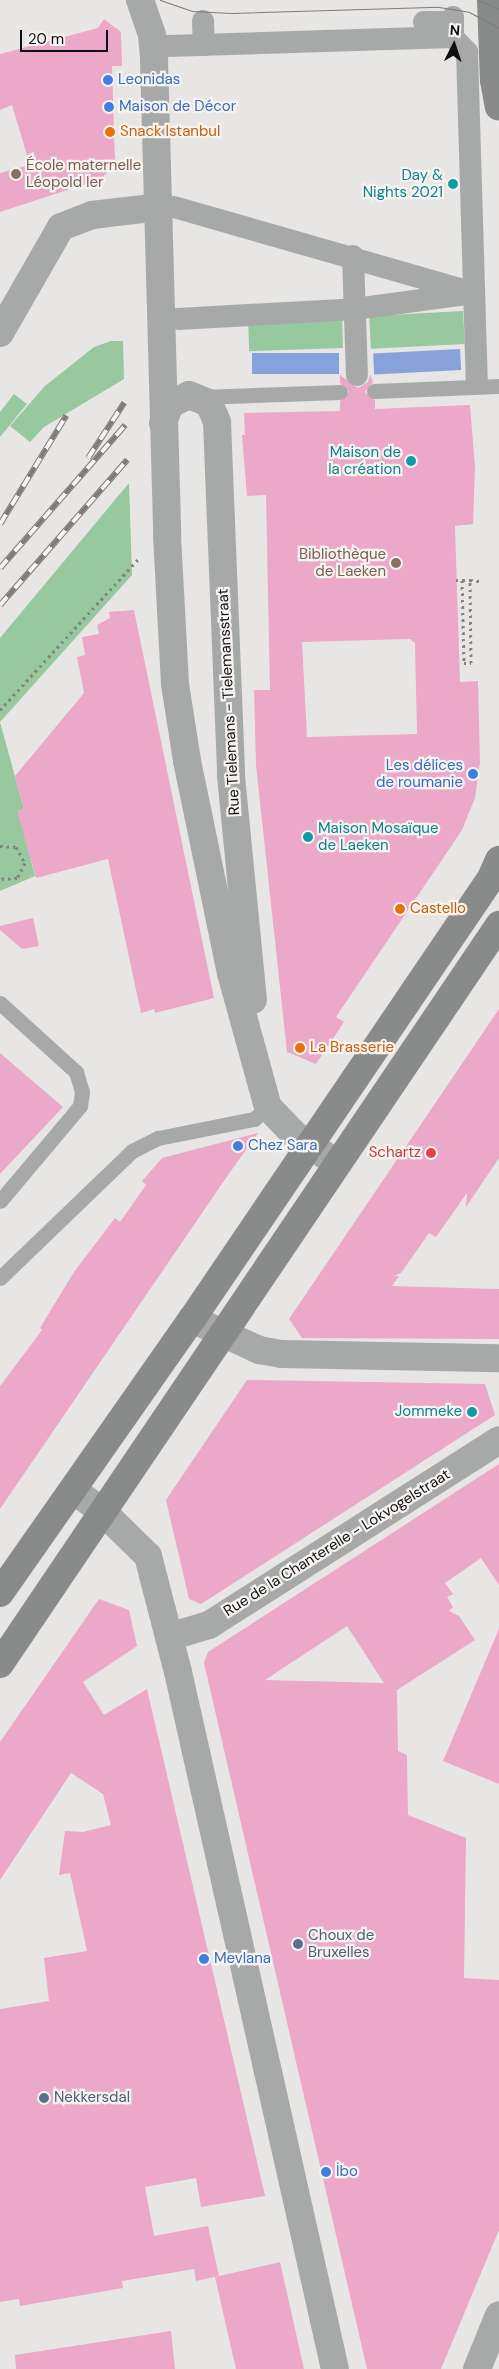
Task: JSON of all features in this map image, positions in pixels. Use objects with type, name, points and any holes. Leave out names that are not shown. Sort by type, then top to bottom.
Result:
[{"type":"main road","points":[[491,0],[494,80],[499,107]]},
{"type":"main road","points":[[0,1592],[192,1319],[307,1144],[491,878],[499,860]]},
{"type":"main road","points":[[0,1664],[223,1334],[335,1162],[499,925]]},
{"type":"street","name":"Rue Tielemans - Tielemansstraat","points":[[140,0],[152,35],[162,103],[166,207],[163,423],[175,684],[231,973],[259,1066],[268,1107],[280,1122],[307,1144],[335,1162]]},
{"type":"street","points":[[424,22],[453,25]]},
{"type":"street","points":[[204,32],[453,25]]},
{"type":"street","points":[[453,25],[467,52],[476,160],[480,292],[477,382]]},
{"type":"street","points":[[167,46],[204,32],[241,29]]},
{"type":"street","points":[[0,333],[61,227],[92,215],[166,207],[353,256],[480,292]]},
{"type":"street","points":[[353,256],[357,375]]},
{"type":"street","points":[[178,319],[355,309],[480,292]]},
{"type":"street","points":[[163,423],[170,404],[189,395],[200,398]]},
{"type":"street","name":"Rue Tielemans - Tielemansstraat","points":[[200,398],[209,403],[217,422],[231,776],[259,1066]]},
{"type":"street","points":[[192,1319],[259,1350],[282,1354],[499,1358]]},
{"type":"street","name":"Rue de la Chanterelle - Lokvogelstraat","points":[[169,1636],[209,1625],[499,1440]]},
{"type":"street","points":[[72,1490],[102,1511],[148,1556],[169,1636],[335,2369]]},
{"type":"street","points":[[477,2369],[499,2315]]},
{"type":"lane","points":[[374,391],[499,386]]},
{"type":"lane","points":[[200,398],[340,392]]},
{"type":"lane","points":[[0,1003],[76,1072],[82,1092],[80,1106],[0,1201]]},
{"type":"lane","points":[[0,1278],[132,1151],[158,1138],[254,1119],[268,1107]]},
{"type":"path","points":[[0,710],[124,570],[146,552]]},
{"type":"path","points":[[456,580],[481,581]]},
{"type":"path","points":[[462,580],[464,663],[471,662],[470,580]]},
{"type":"path","points":[[0,846],[16,847],[25,863],[17,878],[0,879]]},
{"type":"green space","points":[[463,311],[465,344],[371,349],[369,316]]},
{"type":"green space","points":[[342,316],[343,348],[249,351],[248,319]]},
{"type":"green space","points":[[111,341],[123,341],[124,379],[44,427],[30,442],[10,426],[45,386],[94,347]]},
{"type":"green space","points":[[14,394],[27,404],[0,437],[0,412]]},
{"type":"green space","points":[[129,483],[132,575],[0,722],[0,638]]},
{"type":"green space","points":[[0,722],[24,809],[18,811],[35,876],[0,891]]},
{"type":"water","points":[[460,349],[461,370],[374,375],[373,354]]},
{"type":"water","points":[[252,353],[339,353],[339,374],[252,374]]},
{"type":"building","points":[[104,19],[121,32],[122,66],[112,66],[115,164],[101,179],[0,212],[0,173],[30,165],[12,105],[0,110],[0,54],[98,28]]},
{"type":"building","points":[[370,374],[373,382],[365,392],[375,400],[375,409],[470,405],[475,467],[473,524],[455,526],[460,682],[478,681],[480,762],[475,798],[462,830],[336,1017],[344,1022],[316,1064],[287,1052],[256,765],[254,690],[270,690],[266,495],[247,496],[242,435],[245,435],[244,413],[340,411],[340,401],[349,392],[340,383],[340,375],[358,388],[368,382]],"holes":[[[410,639],[415,643],[417,734],[307,737],[302,642]]]},
{"type":"building","points":[[134,610],[214,998],[155,1013],[154,1009],[141,1013],[108,859],[36,878],[17,811],[24,809],[15,776],[84,693],[77,657],[85,655],[82,637],[99,634],[97,625],[110,618],[109,612]]},
{"type":"building","points":[[33,918],[39,946],[22,949],[0,930],[0,926]]},
{"type":"building","points":[[499,1009],[499,1158],[466,1207],[467,1193],[436,1237],[429,1233],[401,1273],[394,1276],[399,1276],[392,1286],[499,1289],[499,1339],[302,1338],[289,1319]]},
{"type":"building","points":[[0,1053],[63,1107],[0,1174]]},
{"type":"building","points":[[258,1133],[0,1509],[0,1386],[42,1330],[40,1328],[74,1272],[115,1218],[120,1222],[146,1185],[142,1181],[162,1158]]},
{"type":"building","points":[[247,1380],[485,1384],[495,1415],[201,1604],[189,1599],[166,1500]]},
{"type":"building","points":[[499,1464],[499,1585],[481,1558],[445,1583],[453,1594],[447,1597],[453,1607],[449,1611],[459,1616],[475,1640],[397,1690],[398,1751],[407,1755],[408,1815],[466,1838],[464,1978],[499,1980],[499,2230],[441,2369],[367,2369],[204,1663],[208,1652]],"holes":[[[347,1626],[384,1683],[265,1680]]]},
{"type":"building","points":[[99,1599],[129,1610],[137,1646],[83,1682],[104,1715],[147,1689],[265,2196],[201,2207],[196,2178],[145,2187],[154,2236],[208,2226],[219,2276],[196,2281],[194,2269],[122,2281],[123,2288],[20,2306],[19,2299],[0,2302],[0,2009],[49,2001],[44,1958],[87,1951],[70,1873],[59,1875],[65,1831],[83,1832],[111,1825],[103,1794],[71,1773],[0,1880],[0,1742]]},
{"type":"building","points":[[499,1629],[499,1784],[443,1761]]},
{"type":"building","points":[[280,2262],[304,2369],[236,2369],[215,2277]]},
{"type":"building","points":[[171,2331],[175,2369],[16,2369],[15,2355]]},
{"type":"tram line","points":[[160,0],[192,11],[231,13],[439,7],[469,12],[499,28]]},
{"type":"tram line","points":[[478,0],[499,9]]},
{"type":"railway","points":[[88,458],[124,403]]},
{"type":"railway","points":[[0,524],[66,416]]},
{"type":"railway","points":[[0,568],[125,425]]},
{"type":"railway","points":[[0,605],[127,460]]},
{"type":"place","name":"Leonidas","points":[[108,80]]},
{"type":"place","name":"Maison de Décor","points":[[109,107]]},
{"type":"place","name":"Snack Istanbul","points":[[110,132]]},
{"type":"place","name":"École maternelle Léopold Ier","points":[[16,174]]},
{"type":"place","name":"Day & Nights 2021","points":[[453,184]]},
{"type":"place","name":"Maison de la création","points":[[411,461]]},
{"type":"place","name":"Bibliothèque de Laeken","points":[[396,563]]},
{"type":"place","name":"Les délices de roumanie","points":[[473,774]]},
{"type":"place","name":"Maison Mosaïque de Laeken","points":[[308,837]]},
{"type":"place","name":"Castello","points":[[400,909]]},
{"type":"place","name":"La Brasserie","points":[[300,1048]]},
{"type":"place","name":"Chez Sara","points":[[238,1146]]},
{"type":"place","name":"Schartz","points":[[431,1153]]},
{"type":"place","name":"Jommeke","points":[[472,1412]]},
{"type":"place","name":"Choux de Bruxelles","points":[[298,1944]]},
{"type":"place","name":"Mevlana","points":[[204,1959]]},
{"type":"place","name":"Nekkersdal","points":[[44,2098]]},
{"type":"place","name":"İbo","points":[[326,2172]]}]
